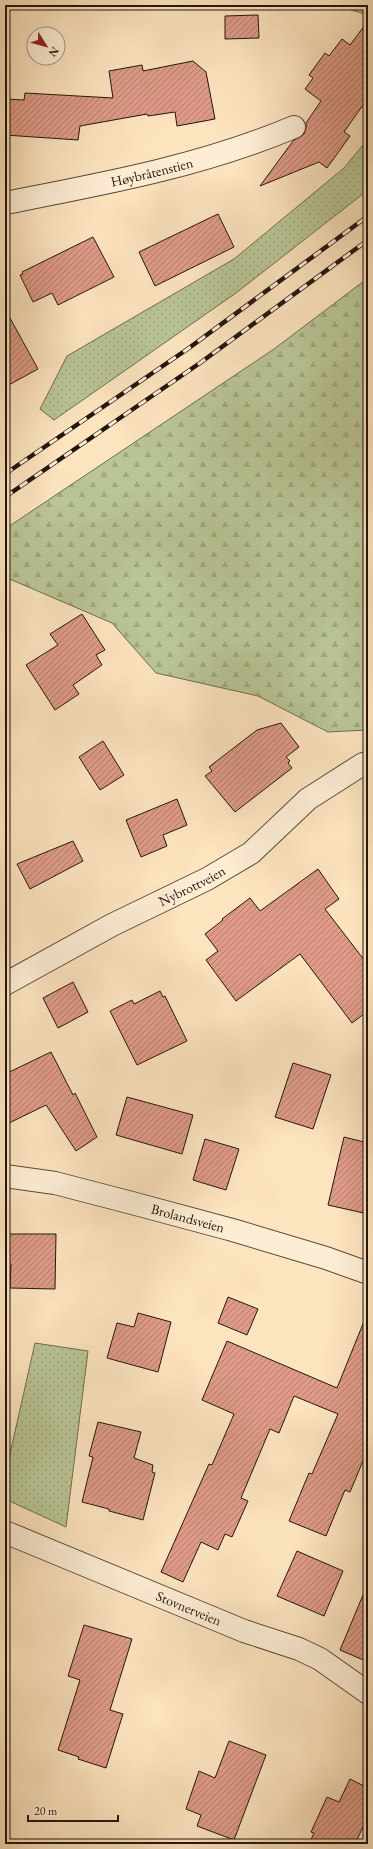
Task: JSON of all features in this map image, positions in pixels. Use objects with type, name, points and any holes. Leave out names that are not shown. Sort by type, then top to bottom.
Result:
[{"type":"street","name":"Høybråtenstien","points":[[5,203],[90,187],[223,154],[258,142],[294,127]]},
{"type":"street","name":"Nybrottveien","points":[[5,984],[112,925],[208,878],[251,853],[308,799],[365,763]]},
{"type":"street","name":"Brolandsveien","points":[[5,1176],[56,1183],[132,1203],[326,1258],[368,1273]]},
{"type":"street","name":"Stovnerveien","points":[[5,1532],[244,1631],[300,1648],[320,1659],[368,1693]]},
{"type":"green space","points":[[335,5],[368,5],[368,15]]},
{"type":"green space","points":[[368,139],[368,190],[236,293],[54,420],[40,409],[67,356],[234,259],[344,168]]},
{"type":"green space","points":[[368,278],[368,730],[328,732],[258,696],[156,673],[112,623],[5,577],[5,529],[274,349]]},
{"type":"green space","points":[[35,1343],[88,1351],[66,1527],[5,1499],[5,1476]]},
{"type":"building","points":[[258,15],[259,38],[225,39],[225,16]]},
{"type":"building","points":[[368,21],[368,98],[344,132],[350,136],[327,168],[319,162],[260,186],[293,141],[304,134],[306,123],[321,101],[305,89],[313,78],[309,75],[325,53],[329,56],[342,39],[350,45]]},
{"type":"building","points":[[193,61],[206,72],[215,119],[177,126],[175,112],[148,116],[147,114],[80,126],[78,140],[5,135],[5,99],[24,100],[25,93],[113,98],[109,71],[142,65],[143,71]]},
{"type":"building","points":[[218,214],[234,247],[155,286],[139,252]]},
{"type":"building","points":[[93,237],[114,277],[58,305],[52,293],[33,302],[20,275],[23,274],[22,272]]},
{"type":"building","points":[[5,309],[38,369],[5,387]]},
{"type":"building","points":[[82,614],[105,650],[96,655],[102,665],[73,685],[79,694],[55,710],[26,665],[58,645],[50,634]]},
{"type":"building","points":[[281,723],[299,747],[286,757],[290,761],[288,763],[292,768],[235,812],[205,776],[212,771],[209,767],[257,730]]},
{"type":"building","points":[[103,741],[124,775],[100,790],[79,757]]},
{"type":"building","points":[[177,799],[187,825],[163,835],[167,846],[141,857],[126,820]]},
{"type":"building","points":[[73,841],[83,861],[30,889],[17,864]]},
{"type":"building","points":[[318,869],[339,899],[325,909],[368,965],[368,1011],[352,1023],[300,954],[236,1001],[206,960],[218,951],[205,934],[223,920],[222,919],[250,898],[260,911]]},
{"type":"building","points":[[73,982],[88,1012],[58,1028],[43,998]]},
{"type":"building","points":[[160,991],[163,997],[165,996],[187,1041],[137,1065],[110,1011],[132,1000],[134,1004]]},
{"type":"building","points":[[51,1052],[73,1095],[75,1093],[97,1137],[76,1151],[46,1105],[5,1125],[5,1074]]},
{"type":"building","points":[[293,1063],[331,1075],[313,1129],[275,1117]]},
{"type":"building","points":[[127,1097],[193,1115],[182,1154],[116,1135]]},
{"type":"building","points":[[344,1137],[368,1143],[368,1214],[328,1205]]},
{"type":"building","points":[[205,1139],[239,1149],[226,1190],[193,1180]]},
{"type":"building","points":[[5,1234],[56,1234],[55,1289],[10,1288],[11,1264],[5,1264]]},
{"type":"building","points":[[228,1297],[258,1309],[247,1335],[218,1323]]},
{"type":"building","points":[[138,1313],[171,1322],[158,1372],[107,1358],[117,1323],[134,1327]]},
{"type":"building","points":[[367,1314],[368,1449],[350,1492],[345,1490],[326,1536],[289,1521],[309,1473],[312,1474],[338,1414],[294,1396],[279,1433],[270,1429],[241,1498],[248,1501],[232,1537],[225,1534],[218,1550],[201,1542],[183,1582],[161,1572],[209,1464],[212,1465],[234,1414],[202,1400],[227,1341],[337,1388]]},
{"type":"building","points":[[98,1422],[141,1432],[134,1458],[153,1465],[152,1472],[155,1473],[143,1520],[82,1502],[93,1457],[89,1456]]},
{"type":"building","points":[[297,1551],[343,1571],[324,1616],[277,1596]]},
{"type":"building","points":[[368,1583],[368,1662],[340,1650]]},
{"type":"building","points":[[84,1625],[132,1639],[110,1710],[123,1714],[106,1768],[78,1759],[79,1757],[58,1750],[80,1680],[68,1676]]},
{"type":"building","points":[[229,1741],[266,1755],[234,1840],[197,1826],[201,1815],[186,1809],[199,1771],[215,1778]]},
{"type":"building","points":[[350,1779],[368,1788],[368,1816],[355,1844],[309,1844],[314,1833],[311,1832],[327,1797],[339,1802]]},
{"type":"railway","points":[[5,474],[189,348],[368,216]]},
{"type":"railway","points":[[5,497],[200,363],[368,240]]}]
